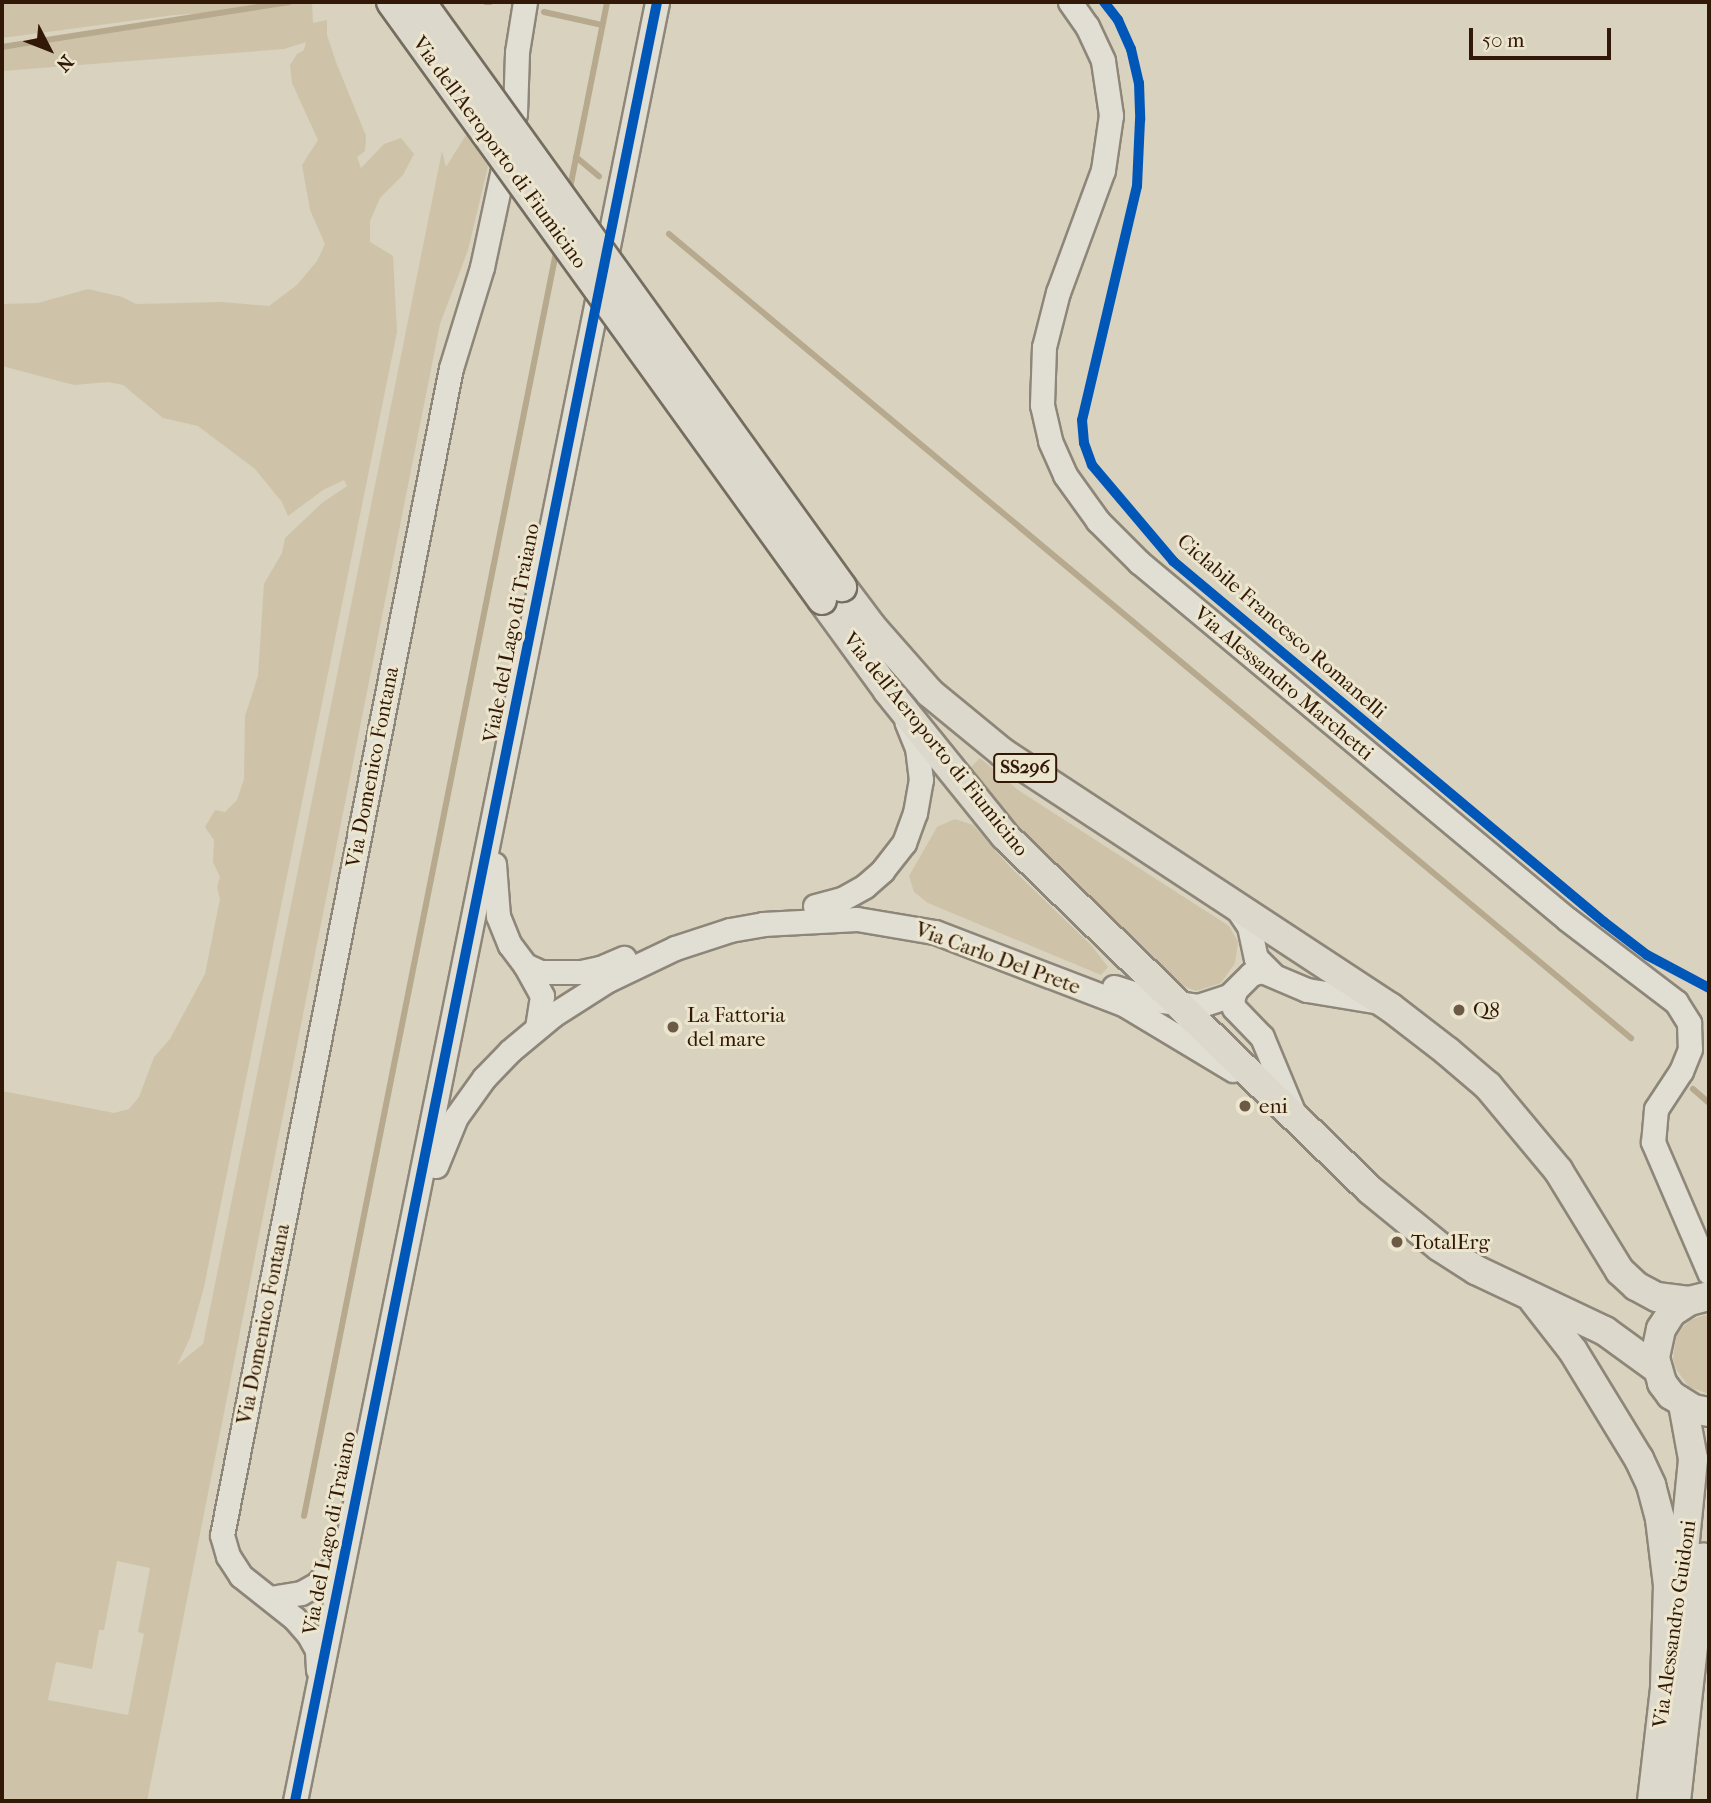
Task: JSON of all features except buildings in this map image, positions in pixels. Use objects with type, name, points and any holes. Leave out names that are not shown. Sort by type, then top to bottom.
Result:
[{"type":"main road","name":"Via dell'Aeroporto di Fiumicino","points":[[391,2],[832,594],[965,724],[1003,753],[1390,1007],[1447,1051],[1505,1107],[1558,1170],[1620,1271],[1636,1286],[1657,1297],[1699,1298]]},
{"type":"main road","name":"Via dell'Aeroporto di Fiumicino","points":[[421,2],[832,594],[888,691],[1005,836],[1370,1190],[1440,1247],[1476,1270],[1605,1331],[1656,1368]]},
{"type":"main road","points":[[1529,1295],[1573,1351],[1639,1459],[1651,1485],[1660,1519],[1678,1685]]},
{"type":"main road","points":[[1696,1408],[1667,1389],[1656,1368],[1655,1348],[1661,1329],[1672,1312],[1699,1298]]},
{"type":"main road","name":"Via Alessandro Guidoni","points":[[1676,1801],[1678,1685],[1696,1408]]},
{"type":"main road","name":"Via Alessandro Guidoni","points":[[1652,1801],[1678,1685],[1709,1499]]},
{"type":"main road","points":[[1678,1685],[1702,1651],[1709,1597]]},
{"type":"street","name":"Via Domenico Fontana","points":[[270,1598],[241,1576],[228,1556],[222,1535],[451,368],[482,267],[515,113],[517,52],[526,2]]},
{"type":"street","name":"Viale del Lago di Traiano","points":[[402,1272],[657,2]]},
{"type":"street","name":"Via Alessandro Marchetti","points":[[1070,2],[1087,26],[1103,61],[1111,115],[1103,170],[1058,292],[1044,347],[1042,405],[1050,441],[1065,475],[1098,521],[1139,562],[1557,910],[1658,985],[1681,1009],[1689,1023],[1690,1049],[1681,1071],[1658,1102],[1652,1125],[1653,1142],[1709,1272]]},
{"type":"street","points":[[815,906],[842,899],[865,886],[896,855],[911,827],[919,797],[920,763],[911,731],[888,691]]},
{"type":"street","points":[[495,812],[494,883],[498,916],[510,945],[526,965],[542,996],[537,1028]]},
{"type":"street","name":"Via Carlo Del Prete","points":[[526,965],[541,972],[600,968],[697,927],[762,912],[815,906],[895,907],[941,919],[1126,991],[1173,1000],[1208,1005],[1235,991],[1251,974],[1262,971],[1273,975]]},
{"type":"street","points":[[1237,907],[1246,918],[1256,958],[1273,975],[1307,990],[1351,995],[1390,1007]]},
{"type":"street","name":"Via Carlo Del Prete","points":[[411,1232],[423,1213],[441,1150],[456,1117],[484,1078],[537,1028],[608,980],[702,938],[730,930],[792,922],[857,919],[935,932],[1125,1005],[1217,1058],[1309,1131]]},
{"type":"street","points":[[1235,991],[1232,1000],[1234,1008],[1262,1037],[1286,1099],[1309,1131]]},
{"type":"street","name":"Via del Lago di Traiano","points":[[295,1801],[402,1272]]},
{"type":"street","points":[[270,1598],[301,1593],[317,1584],[331,1572],[345,1553]]},
{"type":"street","points":[[270,1598],[308,1634],[317,1650],[320,1680]]},
{"type":"shaded area","points":[[2,2],[312,2],[313,23],[327,20],[327,35],[336,62],[366,136],[365,151],[357,157],[361,168],[384,144],[401,138],[414,154],[403,175],[380,198],[370,221],[370,242],[393,256],[397,332],[204,1287],[190,1338],[177,1365],[203,1344],[442,151],[446,167],[466,135],[488,166],[468,250],[440,324],[147,1801],[2,1801],[2,1091],[114,1113],[129,1109],[139,1097],[154,1057],[170,1039],[205,974],[220,899],[217,887],[220,877],[213,862],[214,840],[205,827],[215,810],[225,812],[237,800],[244,779],[245,716],[258,676],[264,584],[282,553],[285,538],[322,503],[347,486],[344,480],[323,490],[288,516],[282,502],[255,469],[198,426],[163,418],[123,385],[108,382],[74,385],[2,366],[2,304],[38,303],[88,289],[122,297],[136,304],[222,302],[269,306],[297,285],[317,261],[325,244],[310,210],[302,165],[318,140],[292,83],[290,65],[297,54],[304,50],[306,42],[284,49],[2,71],[2,50],[187,21],[206,13],[2,38]],"holes":[[[117,1561],[150,1568],[138,1632],[144,1634],[128,1715],[48,1700],[56,1662],[92,1669],[99,1630],[104,1630]]]},
{"type":"shaded area","points":[[980,758],[1018,790],[1229,926],[1238,942],[1235,963],[1221,983],[1196,991],[1173,982],[1063,876],[965,773]]},
{"type":"shaded area","points":[[955,819],[973,825],[1012,869],[1091,945],[1108,967],[1101,975],[928,903],[914,892],[909,876],[937,827]]},
{"type":"shaded area","points":[[1709,1314],[1709,1394],[1689,1387],[1676,1369],[1673,1359],[1676,1337],[1682,1328],[1690,1320]]},
{"type":"waterway","points":[[2,47],[290,2]]},
{"type":"waterway","points":[[569,193],[607,2]]},
{"type":"waterway","points":[[544,12],[602,25]]},
{"type":"waterway","points":[[576,157],[599,176]]},
{"type":"waterway","points":[[669,234],[1631,1038]]},
{"type":"waterway","points":[[304,1516],[557,248]]},
{"type":"waterway","points":[[1693,1089],[1709,1103]]},
{"type":"cycle path","points":[[295,1801],[657,2]]},
{"type":"cycle path","name":"Ciclabile Francesco Romanelli","points":[[1104,2],[1118,20],[1131,49],[1139,83],[1140,120],[1137,186],[1082,420],[1084,443],[1092,465],[1173,561],[1604,922],[1647,955],[1709,988]]},
{"type":"place","name":"Q8","points":[[1459,1010]]},
{"type":"place","name":"La Fattoria del mare","points":[[673,1027]]},
{"type":"place","name":"eni","points":[[1245,1106]]},
{"type":"place","name":"TotalErg","points":[[1397,1242]]}]
